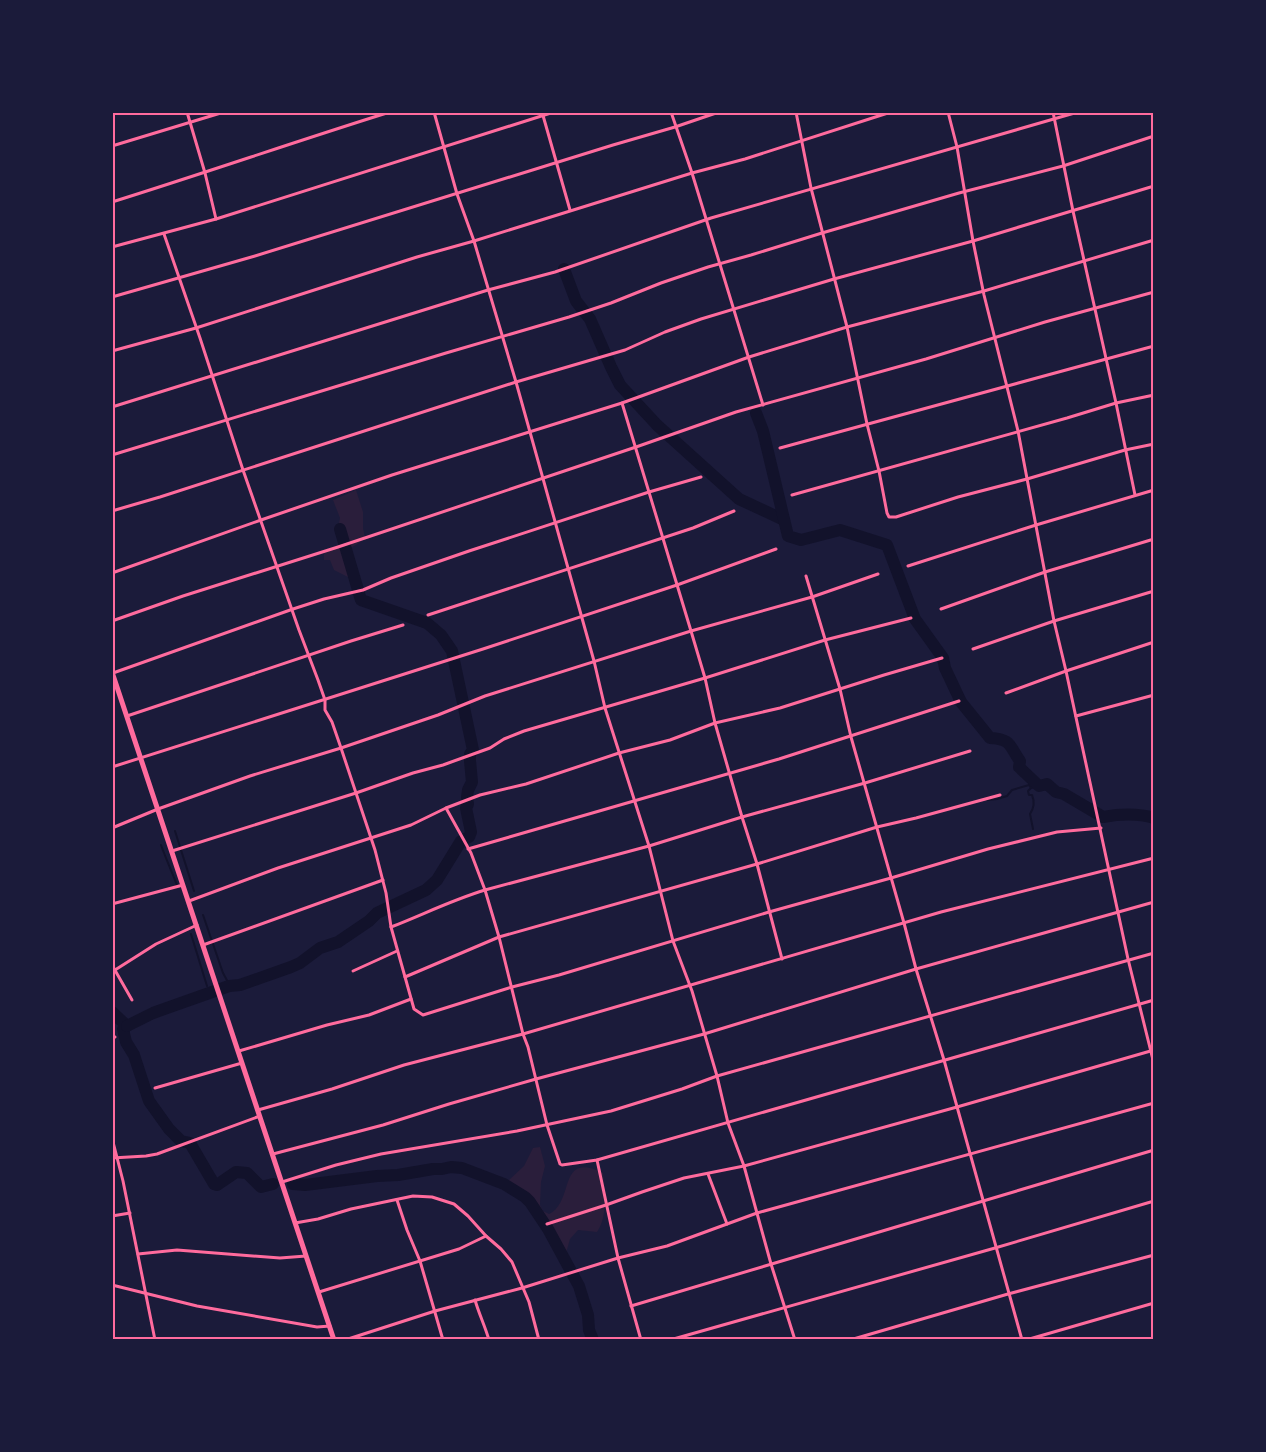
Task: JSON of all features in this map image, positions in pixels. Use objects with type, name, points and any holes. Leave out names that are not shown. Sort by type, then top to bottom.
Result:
[{"type":"main road","points":[[113,673],[334,1340]]},
{"type":"street","points":[[187,112],[216,219]]},
{"type":"street","points":[[112,146],[224,112]]},
{"type":"street","points":[[112,202],[390,112]]},
{"type":"street","points":[[434,112],[457,194],[474,241],[503,336],[594,661],[605,708],[649,846],[673,941],[690,986],[717,1076],[728,1123],[744,1166],[771,1264],[795,1340]]},
{"type":"street","points":[[112,247],[216,219],[554,112]]},
{"type":"street","points":[[671,112],[707,219],[763,404]]},
{"type":"street","points":[[112,296],[255,256],[719,112]]},
{"type":"street","points":[[796,112],[811,188],[846,327],[887,513],[890,517],[896,517],[958,497],[1125,450],[1154,444]]},
{"type":"street","points":[[112,351],[196,328],[417,257],[692,173],[745,159],[891,112]]},
{"type":"street","points":[[948,112],[957,147],[973,241],[1018,431],[1054,621],[1128,959],[1154,1064]]},
{"type":"street","points":[[1053,112],[1063,166],[1135,495]]},
{"type":"street","points":[[112,407],[488,290],[554,272],[707,219],[1078,112]]},
{"type":"street","points":[[543,114],[570,210]]},
{"type":"street","points":[[112,456],[569,317],[661,283],[720,264],[964,192],[1063,166],[1154,136]]},
{"type":"street","points":[[112,511],[516,382],[625,350],[665,332],[733,309],[973,241],[1154,186]]},
{"type":"street","points":[[164,234],[260,520],[325,700],[325,710],[332,722],[371,838],[386,893],[397,951],[414,1009],[423,1015],[512,987],[559,975],[988,849],[1057,832],[1100,828]]},
{"type":"street","points":[[112,573],[392,475],[622,403],[749,357],[846,327],[984,291],[1154,240]]},
{"type":"street","points":[[112,621],[727,415],[1154,292]]},
{"type":"street","points":[[780,448],[1154,346]]},
{"type":"street","points":[[792,495],[1116,403],[1154,395]]},
{"type":"street","points":[[622,403],[691,631],[714,723],[757,864],[782,959]]},
{"type":"street","points":[[113,673],[324,598],[363,590],[391,578],[460,554],[649,492],[701,477]]},
{"type":"street","points":[[908,566],[1154,490]]},
{"type":"street","points":[[428,616],[664,538],[734,511]]},
{"type":"street","points":[[941,610],[1045,572],[1154,539]]},
{"type":"street","points":[[112,767],[483,649],[677,585],[776,549]]},
{"type":"street","points":[[112,828],[158,809],[250,776],[341,748],[438,715],[486,696],[691,631],[812,597],[878,574]]},
{"type":"street","points":[[806,576],[840,689],[851,737],[1022,1340]]},
{"type":"street","points":[[973,649],[1054,621],[1154,591]]},
{"type":"street","points":[[172,851],[443,765],[490,748],[504,739],[524,731],[825,640],[912,618]]},
{"type":"street","points":[[127,716],[403,625]]},
{"type":"street","points":[[1006,693],[1066,670],[1154,642]]},
{"type":"street","points":[[188,901],[278,868],[422,821],[446,808],[480,795],[526,784],[619,753],[670,740],[714,723],[780,708],[942,658]]},
{"type":"street","points":[[1076,716],[1154,695]]},
{"type":"street","points":[[468,849],[730,774],[959,701]]},
{"type":"street","points":[[391,927],[484,890],[649,846],[970,751]]},
{"type":"street","points":[[405,977],[500,937],[757,864],[877,827],[1000,794]]},
{"type":"street","points":[[446,808],[472,854],[500,937],[547,1125],[560,1164],[576,1164],[597,1160],[1154,1000]]},
{"type":"street","points":[[112,1158],[157,1154],[259,1113],[404,1065],[523,1034],[950,909],[1154,858]]},
{"type":"street","points":[[203,945],[382,880]]},
{"type":"street","points":[[112,904],[183,885]]},
{"type":"street","points":[[273,1154],[383,1125],[536,1079],[704,1034],[916,969],[1154,902]]},
{"type":"street","points":[[115,970],[156,944],[197,925]]},
{"type":"street","points":[[352,971],[397,951]]},
{"type":"street","points":[[282,1182],[329,1167],[381,1154],[547,1125],[611,1111],[717,1076],[1154,953]]},
{"type":"street","points":[[112,965],[132,1000]]},
{"type":"street","points":[[238,1051],[370,1014],[411,999]]},
{"type":"street","points":[[547,1224],[684,1178],[744,1166],[1152,1050]]},
{"type":"street","points":[[155,1088],[242,1063]]},
{"type":"street","points":[[345,1340],[435,1311],[522,1288],[618,1258],[667,1246],[757,1213],[1154,1103]]},
{"type":"street","points":[[112,1138],[130,1213],[155,1340]]},
{"type":"street","points":[[632,1306],[1154,1150]]},
{"type":"street","points":[[597,1160],[618,1258],[641,1340]]},
{"type":"street","points":[[708,1174],[727,1224]]},
{"type":"street","points":[[296,1223],[413,1196],[432,1197],[454,1204],[512,1262],[529,1302],[539,1340]]},
{"type":"street","points":[[397,1200],[420,1261],[443,1340]]},
{"type":"street","points":[[670,1340],[996,1248],[1154,1200]]},
{"type":"street","points":[[112,1216],[130,1213]]},
{"type":"street","points":[[319,1292],[459,1249],[486,1236]]},
{"type":"street","points":[[138,1254],[176,1250],[280,1258],[306,1256]]},
{"type":"street","points":[[850,1340],[1008,1294],[1154,1255]]},
{"type":"street","points":[[112,1286],[197,1306],[318,1327],[330,1326]]},
{"type":"street","points":[[474,1300],[489,1340]]},
{"type":"street","points":[[1026,1340],[1154,1303]]},
{"type":"shaded area","points":[[356,490],[363,512],[365,538],[344,551],[348,562],[357,575],[350,578],[334,570],[330,560],[324,560],[324,551],[339,547],[340,539],[345,535],[338,528],[340,518],[333,500]]},
{"type":"shaded area","points":[[540,1147],[545,1166],[541,1182],[540,1205],[543,1211],[549,1214],[557,1208],[568,1180],[579,1168],[589,1168],[603,1173],[605,1203],[600,1226],[597,1232],[578,1230],[570,1239],[566,1253],[559,1248],[526,1199],[510,1188],[508,1181],[524,1166],[533,1148]]},
{"type":"waterway","points":[[564,269],[576,301],[590,319],[620,385],[657,425],[739,499],[784,520]]},
{"type":"waterway","points":[[756,413],[763,431],[788,536],[801,540],[840,530],[887,545],[915,619],[943,658],[945,668],[961,702],[990,738],[1002,740],[1009,744],[1020,761],[1019,767],[1039,786],[1047,784],[1056,792],[1064,794],[1103,817],[1128,814],[1154,818]]},
{"type":"waterway","points":[[127,1026],[153,1013],[229,986],[240,985],[300,963],[320,948],[338,942],[369,921],[377,913],[426,890],[437,880],[461,841],[469,837],[471,832],[466,808],[468,804],[468,790],[472,782],[470,754],[473,750],[452,651],[441,635],[427,623],[361,600],[340,529]]},
{"type":"waterway","points":[[987,800],[1007,796],[1012,790],[1029,785],[1031,788],[1039,786]]},
{"type":"waterway","points":[[1031,788],[1028,791],[1034,800],[1030,814],[1033,829]]},
{"type":"waterway","points":[[175,831],[194,891]]},
{"type":"waterway","points":[[161,845],[176,886]]},
{"type":"waterway","points":[[203,915],[223,973],[229,984]]},
{"type":"waterway","points":[[191,934],[207,986]]},
{"type":"waterway","points":[[112,1012],[127,1026],[123,1029],[126,1042],[134,1055],[149,1101],[169,1129],[181,1141],[190,1143],[214,1184],[217,1185],[236,1172],[247,1173],[261,1187],[273,1184]]},
{"type":"waterway","points":[[293,1184],[305,1185],[398,1175],[451,1167],[462,1168],[504,1184],[530,1202],[548,1229],[579,1286],[593,1340]]}]
